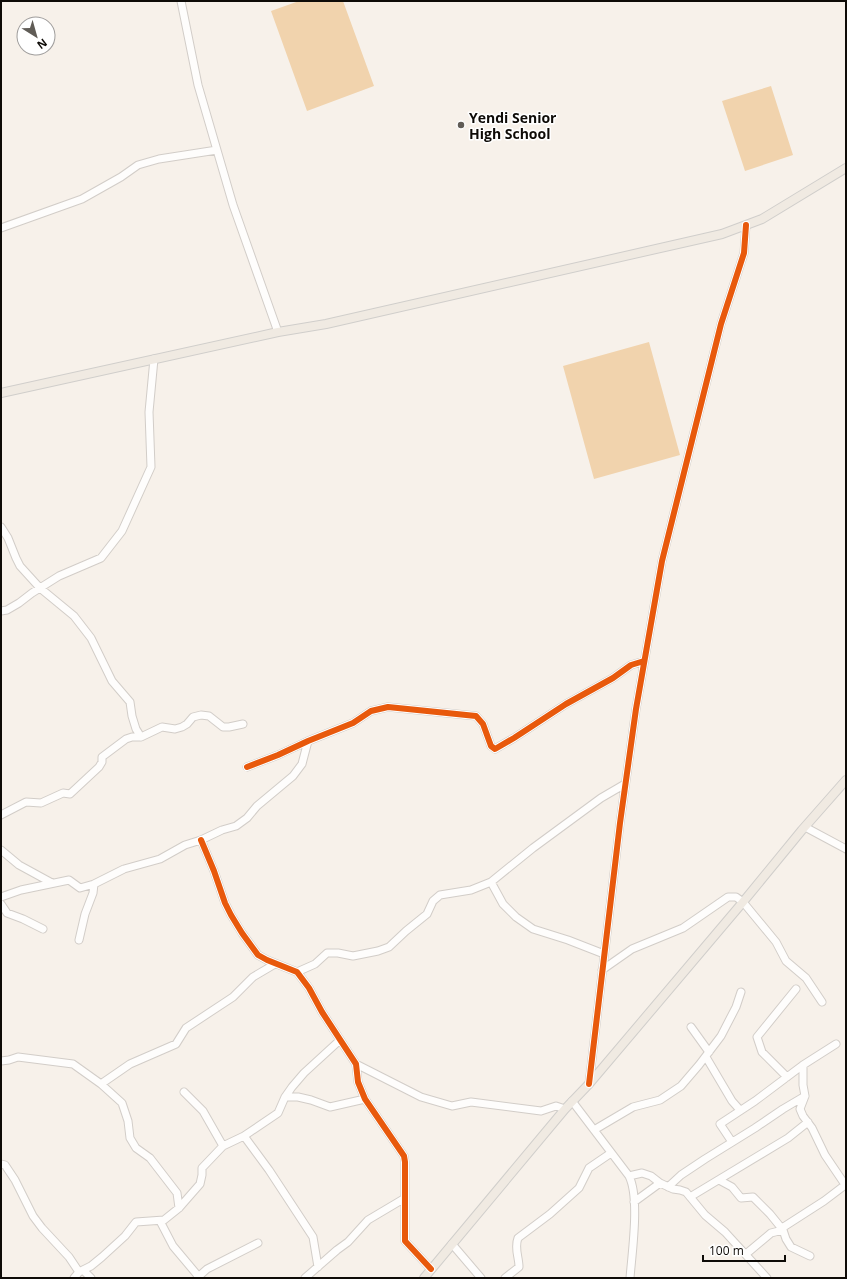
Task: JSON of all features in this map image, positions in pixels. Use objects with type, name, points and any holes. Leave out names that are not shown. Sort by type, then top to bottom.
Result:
[{"type":"main road","points":[[1,393],[278,332],[326,324],[722,234],[762,219],[846,168]]},
{"type":"main road","points":[[424,1278],[565,1109],[589,1084],[846,780]]},
{"type":"street","points":[[181,1],[198,86],[233,205],[278,332]]},
{"type":"street","points":[[1,228],[82,199],[121,177],[138,165],[159,159],[217,150]]},
{"type":"street","points":[[589,1084],[619,831],[644,661],[662,561],[721,324],[744,253],[746,225]]},
{"type":"street","points":[[1,611],[19,603],[59,576],[101,558],[122,531],[150,467],[149,412],[154,359]]},
{"type":"street","points":[[1,527],[8,538],[20,566],[40,588],[74,616],[91,638],[112,681],[130,702],[136,729],[141,737]]},
{"type":"street","points":[[247,767],[278,756],[308,741],[353,723],[371,711],[388,707],[476,716],[483,724],[491,746],[494,749],[514,738],[566,704],[613,678],[631,665],[644,661]]},
{"type":"street","points":[[1,815],[26,802],[40,803],[63,793],[70,794],[99,767],[102,762],[102,757],[126,739],[141,737],[162,727],[175,729],[182,727],[194,717],[201,715],[209,716],[223,727],[243,724]]},
{"type":"street","points":[[1,898],[21,890],[69,880],[80,888],[94,884],[124,869],[160,859],[186,845],[222,830],[236,826],[247,818],[257,806],[293,776],[302,764],[308,741]]},
{"type":"street","points":[[297,972],[315,964],[327,953],[338,953],[353,956],[378,951],[389,947],[406,930],[427,914],[433,901],[440,895],[472,890],[491,882],[533,848],[601,798],[626,784]]},
{"type":"street","points":[[805,827],[846,849]]},
{"type":"street","points":[[201,840],[231,915],[242,933],[258,954],[275,964],[297,972],[310,988],[322,1012],[356,1064],[358,1082],[365,1098],[404,1156],[406,1188],[404,1198],[406,1240],[431,1270]]},
{"type":"street","points":[[1,850],[19,865],[52,883]]},
{"type":"street","points":[[491,882],[503,904],[516,917],[533,928],[604,954]]},
{"type":"street","points":[[79,940],[85,914],[93,893],[94,884]]},
{"type":"street","points":[[602,970],[632,949],[683,928],[728,897],[736,897],[743,902],[776,942],[786,961],[806,978],[822,1002]]},
{"type":"street","points":[[1,904],[7,913],[43,929]]},
{"type":"street","points":[[101,1084],[130,1064],[176,1044],[186,1028],[234,997],[253,977],[275,964]]},
{"type":"street","points":[[787,1077],[762,1052],[757,1037],[796,989]]},
{"type":"street","points":[[594,1130],[633,1107],[660,1100],[681,1086],[721,1036],[736,1007],[741,992]]},
{"type":"street","points":[[691,1027],[732,1101],[740,1110]]},
{"type":"street","points":[[74,1278],[81,1271],[91,1266],[102,1257],[125,1236],[136,1222],[160,1221],[167,1218],[179,1208],[200,1184],[202,1168],[223,1146],[244,1136],[278,1112],[285,1097],[304,1073],[340,1040]]},
{"type":"street","points":[[732,1142],[720,1124],[803,1065],[836,1044]]},
{"type":"street","points":[[1,1061],[18,1057],[73,1064],[101,1084],[122,1103],[128,1121],[130,1138],[136,1148],[150,1158],[177,1193],[179,1208]]},
{"type":"street","points":[[356,1064],[421,1096],[452,1106],[471,1102],[542,1111],[556,1106],[565,1109]]},
{"type":"street","points":[[746,1254],[771,1233],[783,1229],[846,1186],[842,1174],[825,1155],[812,1128],[803,1116],[800,1109],[805,1096],[803,1085],[803,1065]]},
{"type":"street","points":[[184,1092],[203,1111],[223,1146]]},
{"type":"street","points":[[668,1187],[681,1175],[755,1128],[783,1108],[805,1096]]},
{"type":"street","points":[[285,1097],[298,1097],[312,1100],[330,1108],[365,1098]]},
{"type":"street","points":[[572,1101],[629,1176],[633,1184],[634,1202],[630,1278]]},
{"type":"street","points":[[690,1197],[788,1138],[808,1122]]},
{"type":"street","points":[[244,1136],[269,1170],[314,1238],[318,1267]]},
{"type":"street","points":[[505,1278],[519,1266],[516,1250],[516,1242],[518,1238],[550,1214],[579,1188],[589,1168],[611,1152]]},
{"type":"street","points":[[1,1164],[5,1165],[24,1200],[42,1228],[81,1271],[91,1278]]},
{"type":"street","points":[[629,1176],[642,1173],[651,1176],[668,1187],[686,1192],[705,1215],[725,1232],[767,1278]]},
{"type":"street","points":[[719,1180],[732,1188],[740,1198],[753,1197],[783,1229],[786,1239],[791,1247],[810,1256]]},
{"type":"street","points":[[634,1202],[660,1183]]},
{"type":"street","points":[[305,1278],[348,1242],[368,1220],[404,1198]]},
{"type":"street","points":[[160,1221],[173,1246],[198,1277],[207,1269],[258,1243]]},
{"type":"street","points":[[452,1244],[481,1278]]},
{"type":"shaded area","points":[[299,1],[343,1],[374,86],[307,111],[271,11]]},
{"type":"shaded area","points":[[771,86],[793,155],[745,171],[722,101]]},
{"type":"shaded area","points":[[649,342],[680,455],[594,479],[563,366]]},
{"type":"cycle path","points":[[589,1084],[620,823],[636,709],[662,561],[721,324],[744,253],[746,225]]},
{"type":"cycle path","points":[[247,767],[353,723],[371,711],[388,707],[476,716],[483,724],[491,746],[495,749],[566,704],[613,678],[631,665],[644,661]]},
{"type":"cycle path","points":[[201,840],[225,903],[242,933],[258,955],[297,972],[309,988],[322,1012],[356,1064],[358,1082],[365,1099],[404,1156],[405,1241],[431,1269]]},
{"type":"place","name":"Yendi Senior High School","points":[[461,125]]}]
